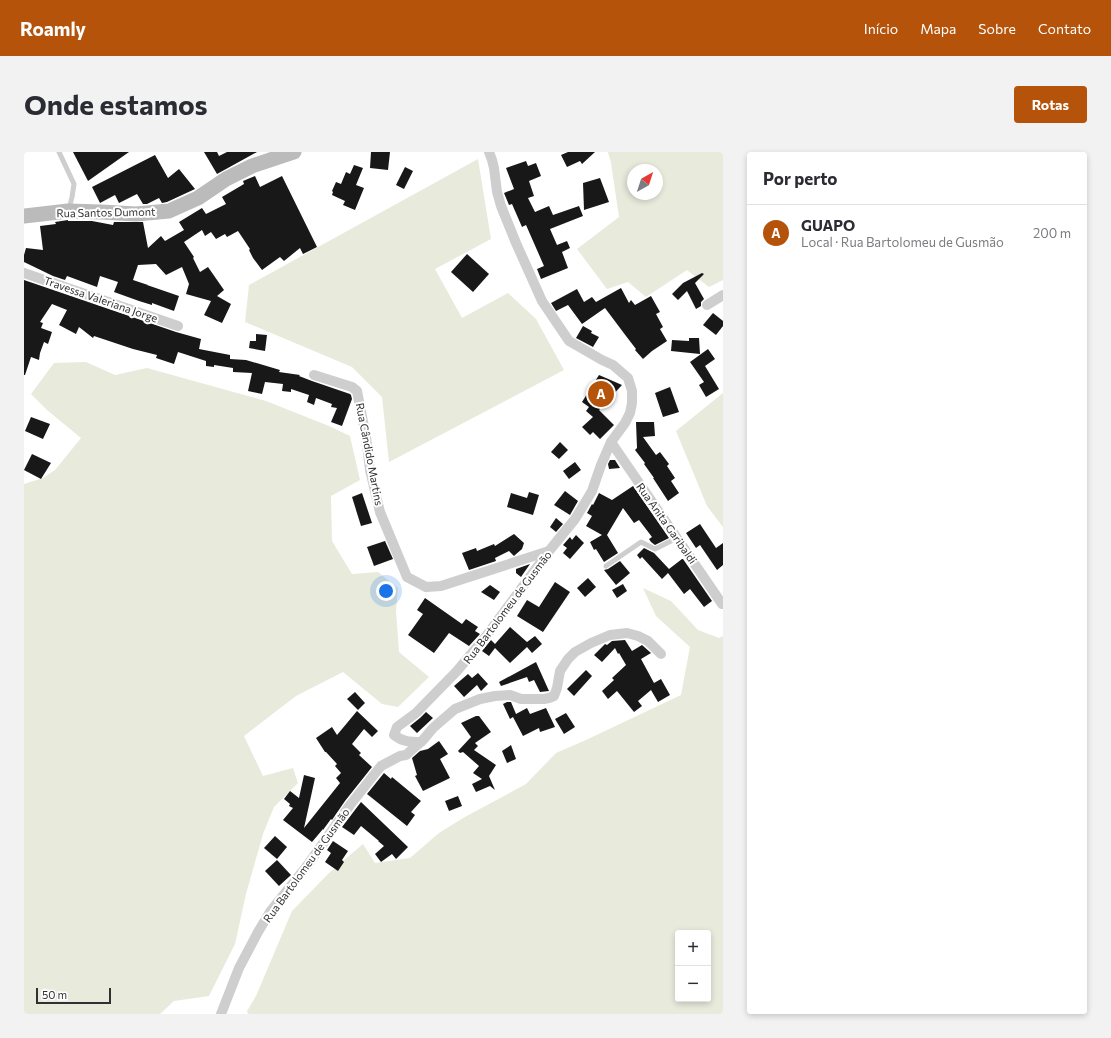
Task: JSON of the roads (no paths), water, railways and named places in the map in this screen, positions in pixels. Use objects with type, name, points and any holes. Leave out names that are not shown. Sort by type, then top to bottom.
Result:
[{"type":"main road","name":"Rua Santos Dumont","points":[[24,216],[68,211],[136,214],[169,210],[198,198],[226,179],[252,166],[294,152]]},
{"type":"street","name":"Rua Bartolomeu de Gusmão","points":[[421,742],[400,740],[394,735],[397,727],[416,712],[458,671],[575,519],[592,491],[611,442],[625,423],[630,413],[632,403],[632,391],[628,378],[613,365],[570,341],[542,300],[501,206],[497,192],[494,168],[489,152]]},
{"type":"street","name":"Travessa Valeriana Jorge","points":[[24,273],[178,326]]},
{"type":"street","points":[[707,305],[723,294]]},
{"type":"street","name":"Rua Cândido Martins","points":[[314,374],[352,387],[357,391],[366,437],[370,470],[380,512],[407,577],[426,587],[441,586],[549,551]]},
{"type":"street","name":"Rua Anita Garibaldi","points":[[611,442],[722,604]]},
{"type":"street","points":[[421,742],[433,728],[455,709],[480,699],[510,695],[521,698],[549,698],[554,696],[560,671],[568,659],[575,652],[610,635],[627,633],[638,636],[648,641],[661,654]]},
{"type":"street","name":"Rua Bartolomeu de Gusmão","points":[[221,1014],[240,968],[270,912],[307,866],[350,805],[381,766],[400,756],[406,755],[421,742]]},
{"type":"lane","points":[[59,152],[74,184],[68,211]]},
{"type":"lane","points":[[606,566],[641,542],[655,550],[677,538]]},
{"type":"place","name":"GUAPO","points":[[601,394]]}]
